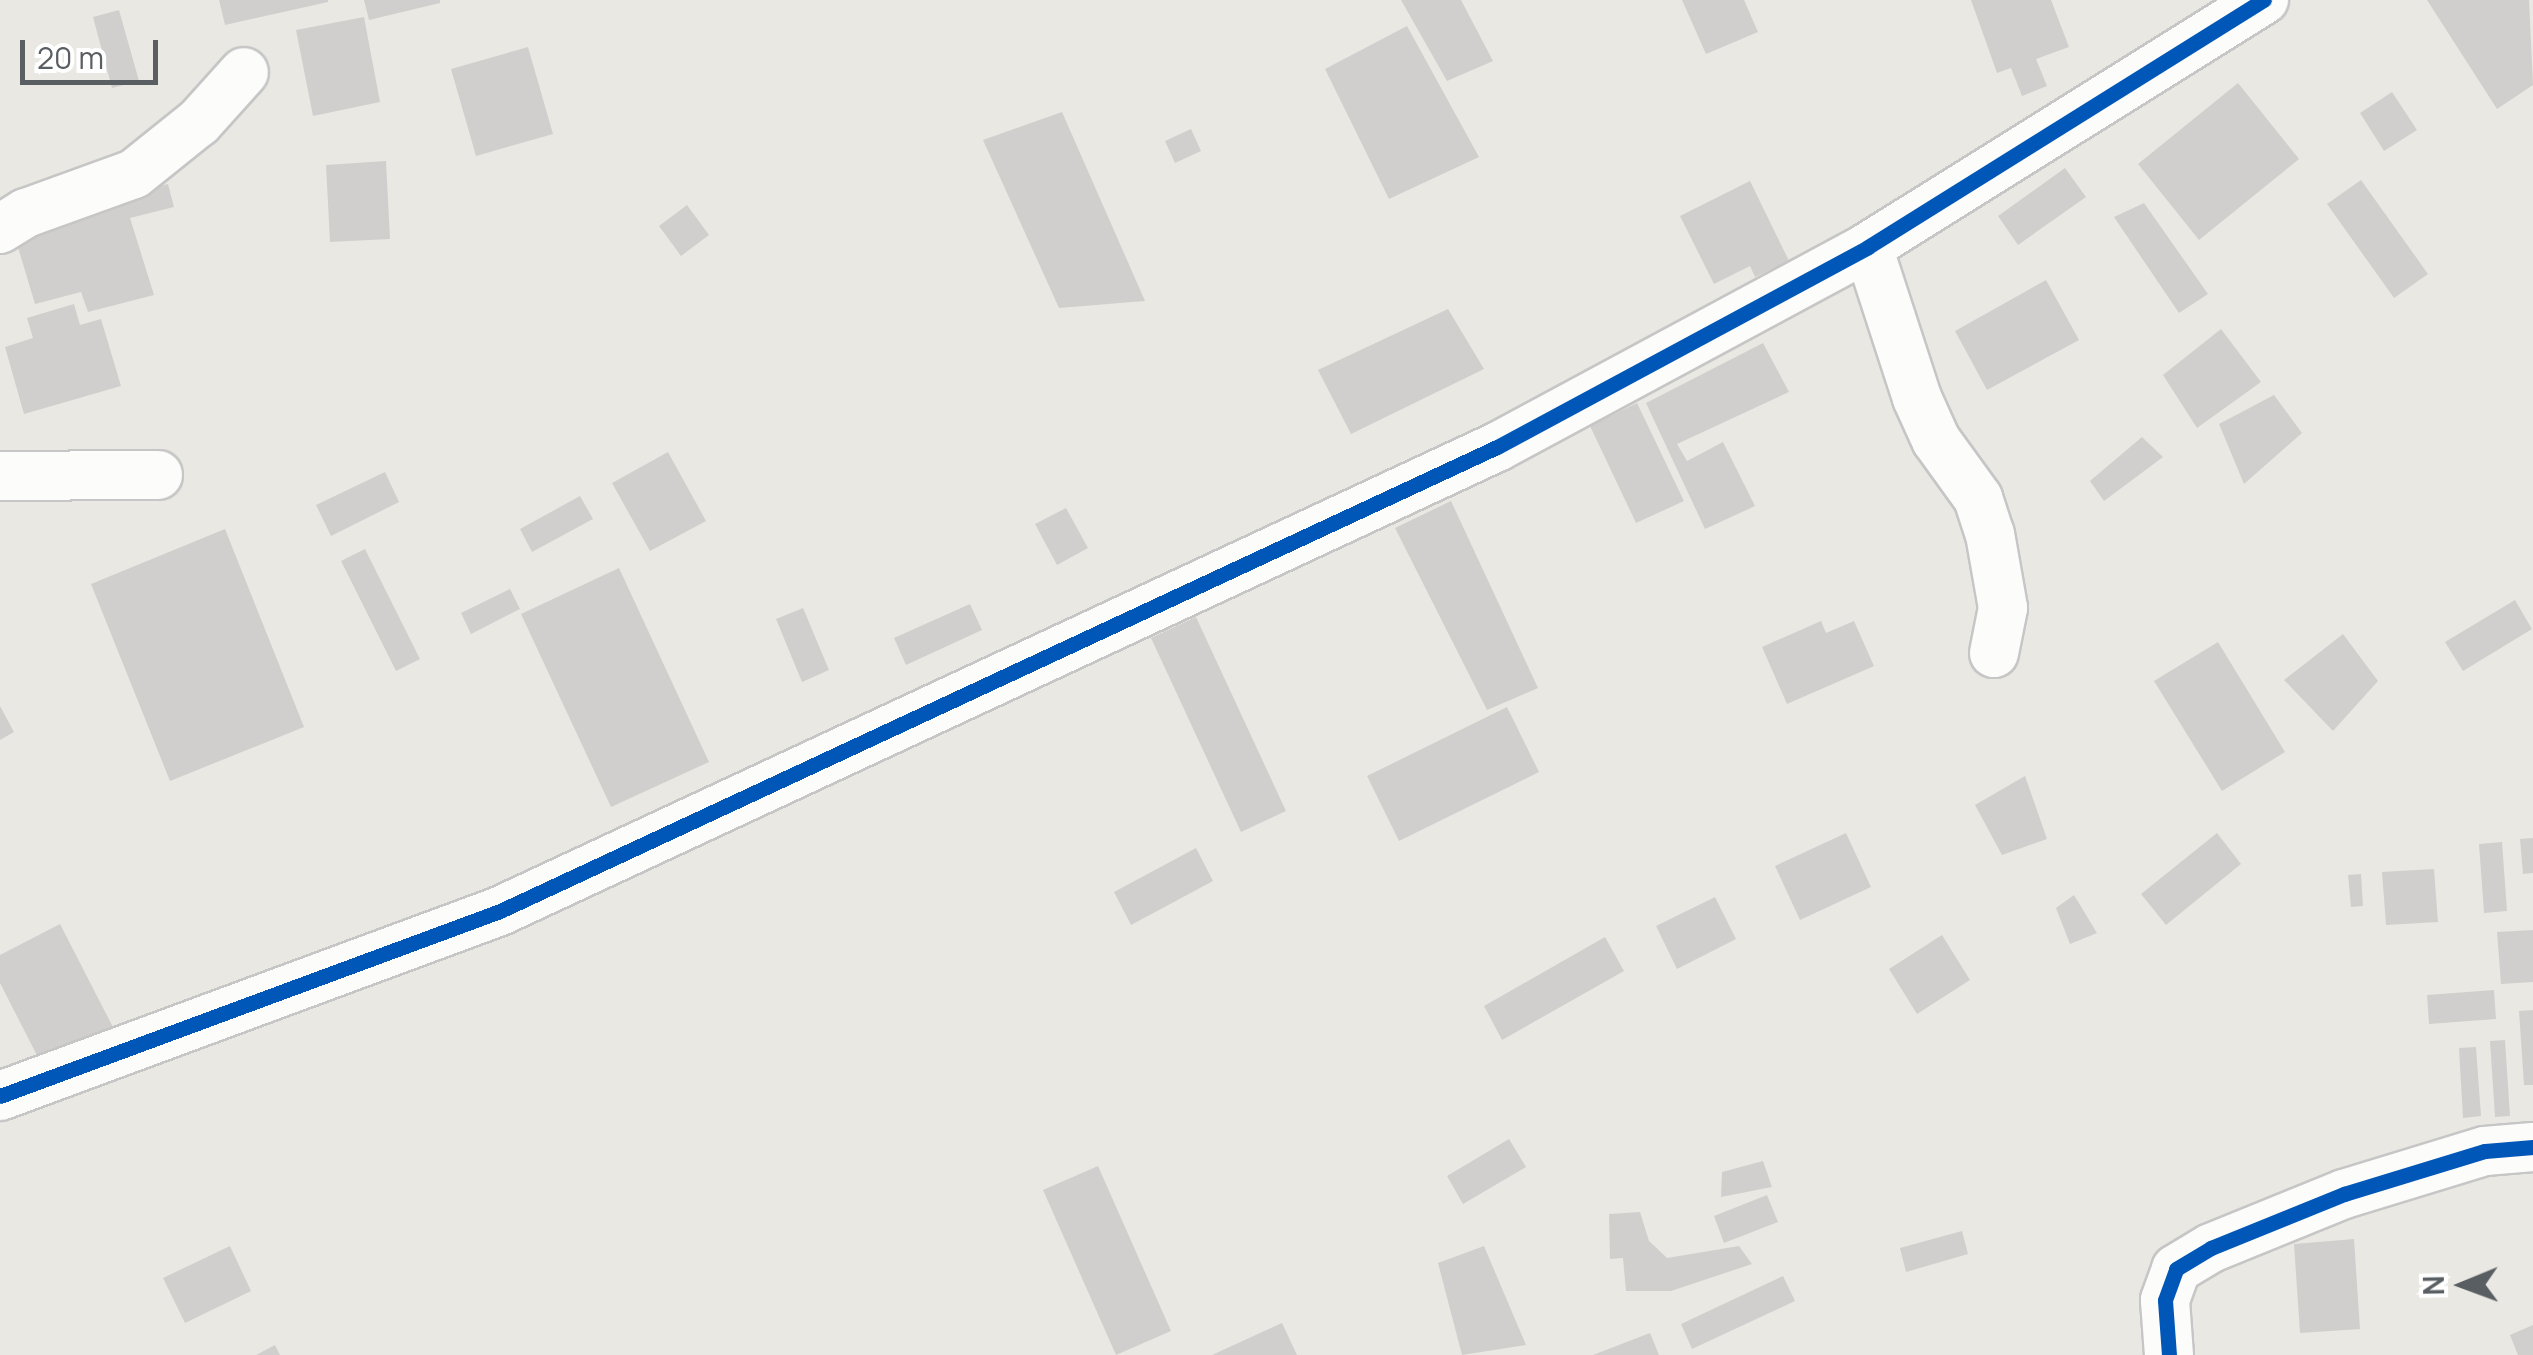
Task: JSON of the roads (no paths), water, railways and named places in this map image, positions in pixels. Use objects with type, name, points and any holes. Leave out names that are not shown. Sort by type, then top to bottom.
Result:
[{"type":"street","points":[[0,1096],[500,910],[1497,447],[1868,247],[2264,0]]},
{"type":"street","points":[[0,230],[26,213],[134,174],[199,122],[244,72]]},
{"type":"street","points":[[1868,247],[1917,398],[1936,440],[1978,498],[1990,534],[2003,608],[1994,653]]},
{"type":"street","points":[[0,476],[158,475]]},
{"type":"street","points":[[2170,1355],[2165,1300],[2176,1269],[2211,1248],[2344,1194],[2485,1151],[2533,1146]]}]
